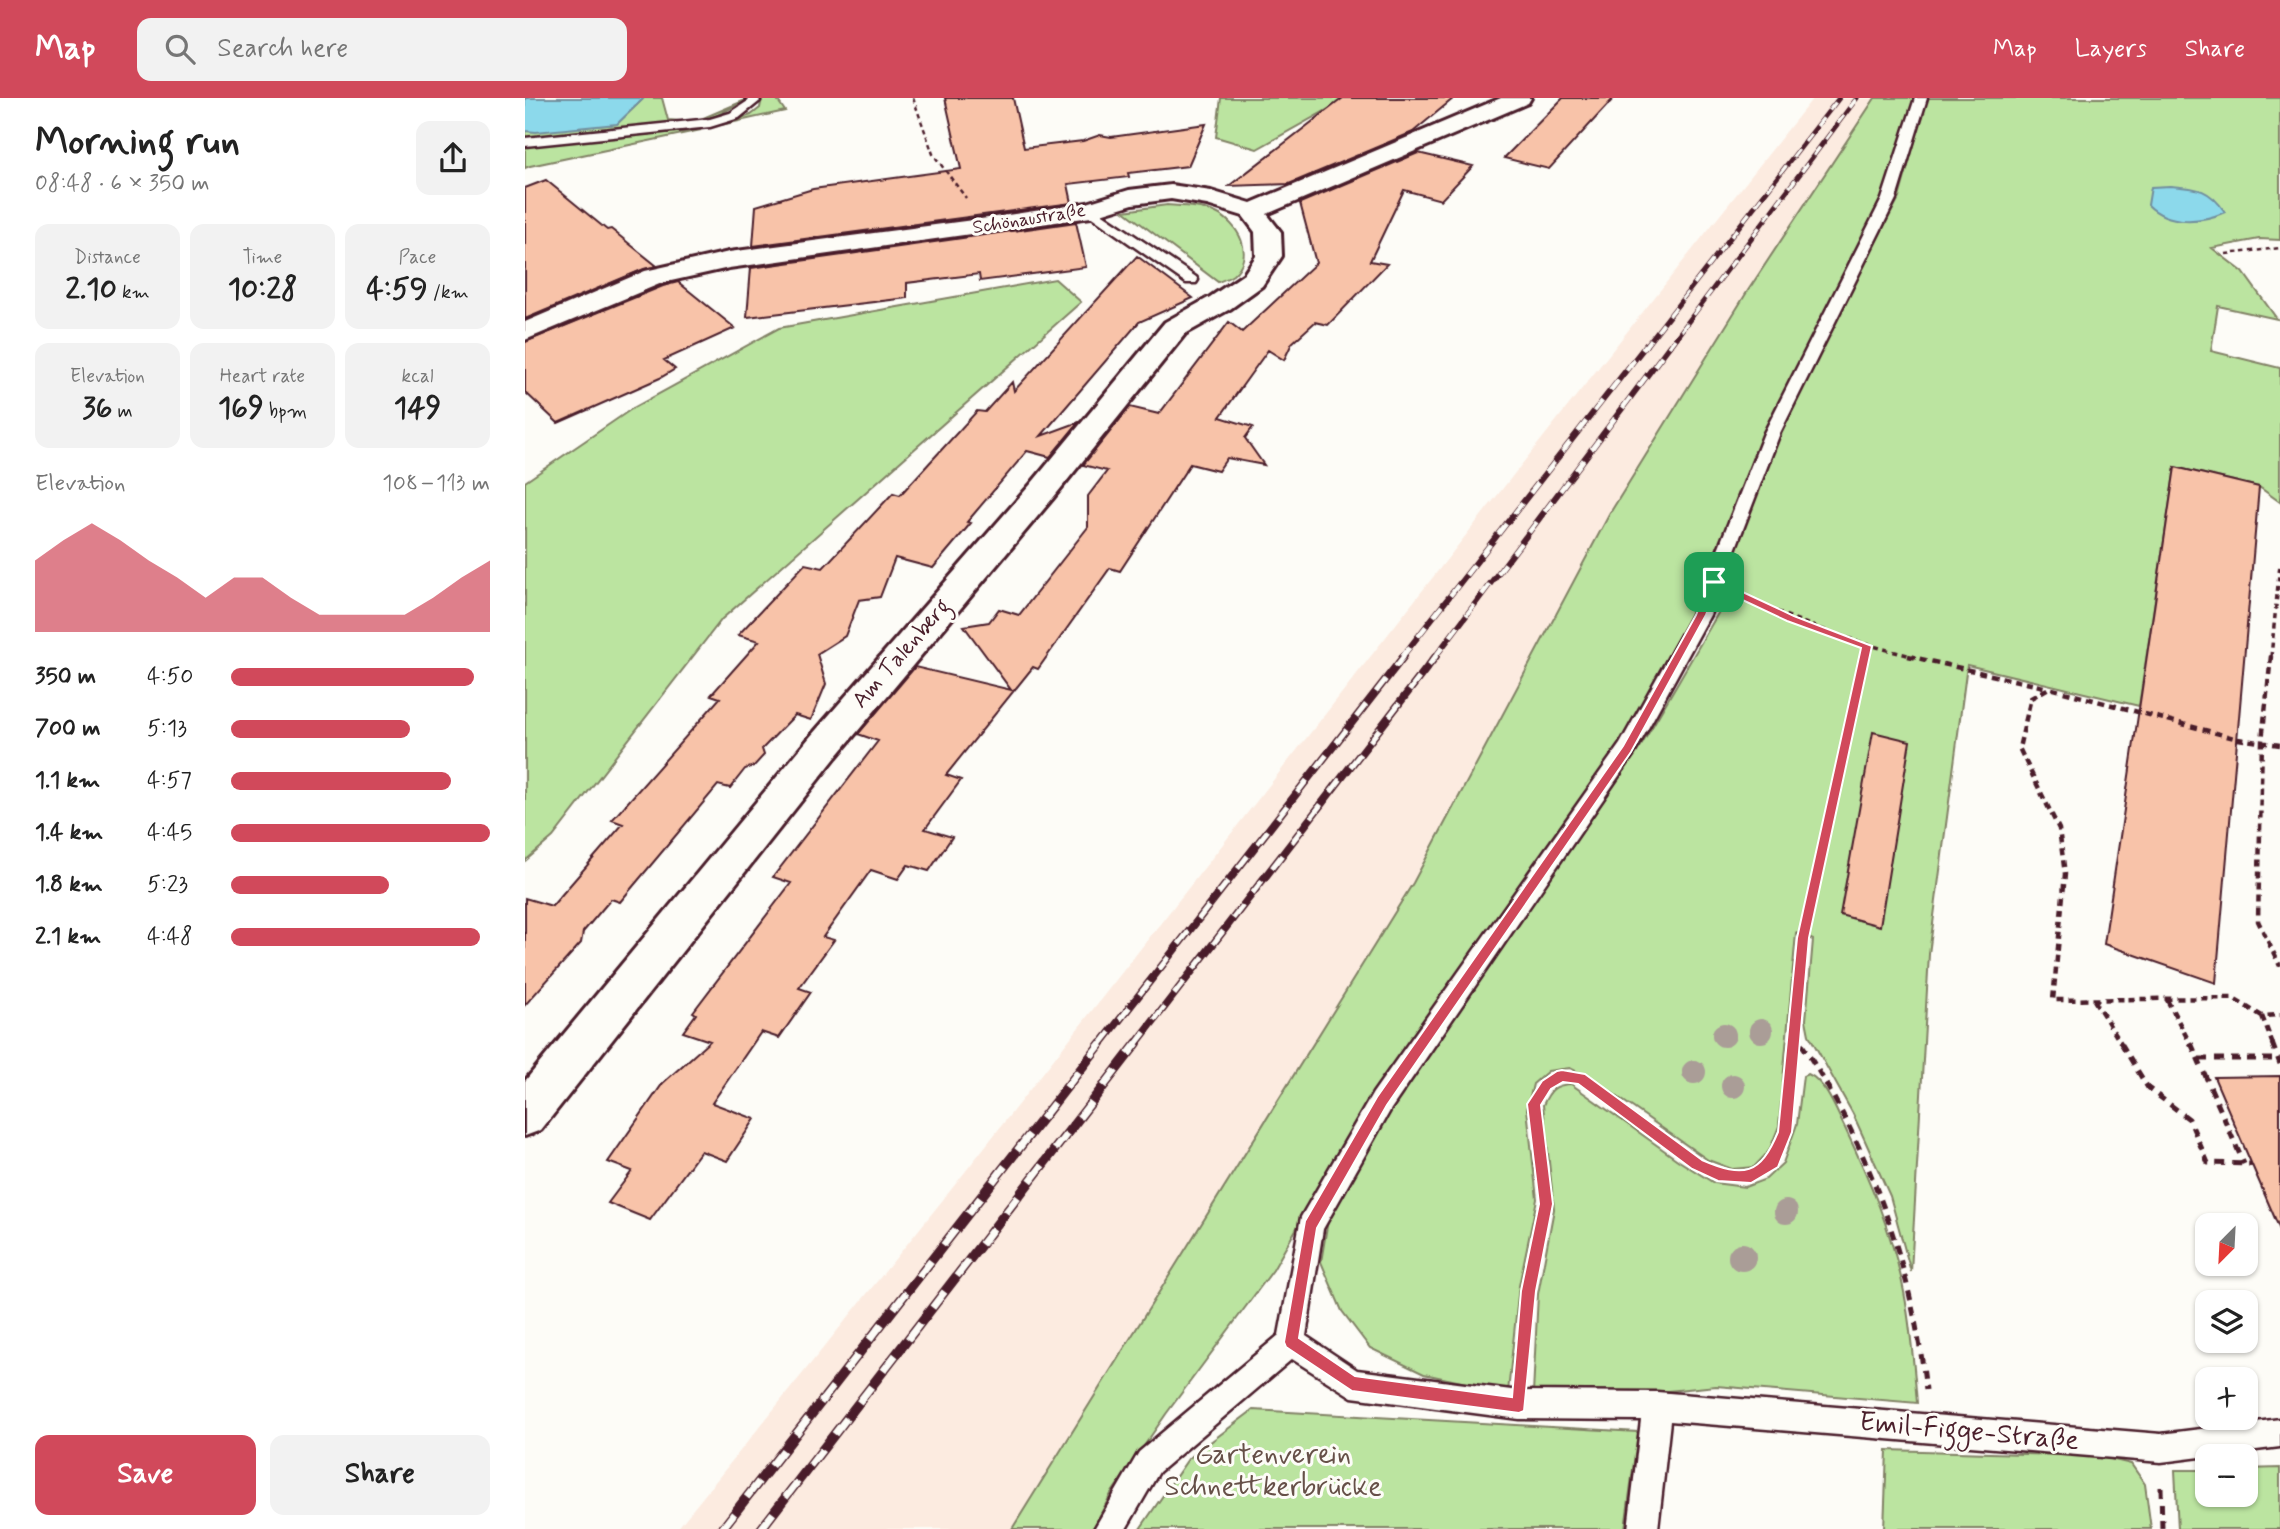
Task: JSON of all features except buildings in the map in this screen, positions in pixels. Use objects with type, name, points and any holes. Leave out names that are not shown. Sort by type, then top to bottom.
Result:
[{"type":"street","points":[[1252,211],[1520,98]]},
{"type":"street","name":"Schönaustraße","points":[[525,332],[654,277],[729,260],[988,226],[1091,210],[1129,197],[1171,192],[1211,198],[1252,211]]},
{"type":"street","name":"Am Talenberg","points":[[525,1115],[823,747],[1042,491],[1175,328],[1253,280],[1269,256],[1268,232],[1252,211]]},
{"type":"lane","points":[[525,142],[695,126],[719,121],[749,108],[754,101],[752,98]]},
{"type":"lane","points":[[1109,1529],[1149,1462],[1291,1342],[1310,1226],[1382,1101],[1627,749],[1701,615],[1772,433],[1889,199],[1921,98]]},
{"type":"lane","points":[[1091,210],[1191,280]]},
{"type":"lane","name":"Emil-Figge-Straße","points":[[1291,1342],[1352,1383],[1519,1405],[1657,1406],[2161,1447],[2280,1433]]},
{"type":"lane","points":[[1643,1529],[1657,1406]]},
{"type":"path","points":[[913,98],[933,154],[988,226]]},
{"type":"path","points":[[2226,254],[2262,247],[2280,248]]},
{"type":"path","points":[[2280,564],[2262,741],[2258,921],[2280,966]]},
{"type":"path","points":[[1714,582],[1791,619],[1867,646],[2049,688],[2238,739],[2280,746]]},
{"type":"path","points":[[1519,1405],[1529,1291],[1546,1204],[1534,1104],[1546,1085],[1562,1076],[1581,1079],[1697,1165],[1723,1176],[1751,1177],[1773,1162],[1785,1132],[1803,938],[1867,646]]},
{"type":"path","points":[[2049,688],[2031,698],[2019,748],[2059,829],[2064,874],[2053,1000],[2232,998],[2262,1016],[2280,1015]]},
{"type":"path","points":[[2094,1000],[2148,1088],[2189,1119],[2208,1163],[2251,1164]]},
{"type":"path","points":[[2167,1000],[2199,1059],[2244,1164]]},
{"type":"path","points":[[2199,1059],[2279,1061],[2262,1016]]},
{"type":"path","points":[[1794,1034],[1835,1096],[1869,1165],[1888,1214],[1910,1295],[1927,1394]]},
{"type":"shaded area","points":[[1813,98],[1875,98],[1747,292],[1610,513],[1413,883],[1012,1529],[677,1529],[950,1191]]},
{"type":"green space","points":[[644,98],[662,98],[668,120],[694,122],[748,99],[712,118],[696,123],[525,137],[525,131],[617,124]]},
{"type":"green space","points":[[762,98],[776,98],[785,111],[721,125],[751,115],[760,108]]},
{"type":"green space","points":[[1221,98],[1348,98],[1257,149],[1216,137]]},
{"type":"green space","points":[[1875,98],[1917,98],[1886,197],[1758,447],[1692,618],[1631,728],[1540,865],[1362,1113],[1273,1270],[1166,1414],[1111,1494],[1093,1529],[1012,1529],[1413,883],[1610,513],[1747,292]]},
{"type":"green space","points":[[1927,98],[2280,98],[2280,240],[2259,239],[2212,248],[2243,272],[2277,319],[2218,306],[2211,351],[2280,368],[2280,502],[2259,487],[2175,467],[2139,706],[1967,665],[1929,954],[1911,1272],[1890,1196],[1853,1114],[1809,1035],[1806,1020],[1813,940],[1796,933],[1779,1126],[1769,1151],[1754,1167],[1732,1169],[1708,1160],[1592,1079],[1570,1068],[1548,1071],[1533,1084],[1527,1109],[1537,1199],[1519,1286],[1508,1392],[1424,1374],[1370,1348],[1342,1311],[1321,1262],[1328,1220],[1362,1150],[1641,746],[1735,584],[1727,577],[1762,474],[1798,390],[1899,198]]},
{"type":"green space","points":[[701,130],[530,166],[525,168],[525,145]]},
{"type":"green space","points":[[1167,205],[1210,211],[1231,224],[1244,249],[1240,267],[1233,275],[1218,282],[1124,211]]},
{"type":"green space","points":[[1055,279],[1081,302],[722,619],[553,837],[525,861],[525,482],[633,408],[779,328]]},
{"type":"green space","points":[[1808,1074],[1820,1083],[1834,1104],[1887,1228],[1906,1306],[1917,1403],[1716,1386],[1610,1397],[1533,1393],[1538,1294],[1554,1209],[1543,1105],[1550,1092],[1557,1087],[1571,1084],[1714,1183],[1745,1187],[1766,1179],[1783,1163],[1797,1124],[1803,1076]]},
{"type":"green space","name":"Gartenverein Schnettkerbrücke","points":[[1253,1410],[1638,1432],[1625,1529],[1140,1529],[1188,1459]]},
{"type":"green space","points":[[1887,1450],[2098,1456],[2131,1464],[2145,1484],[2151,1529],[1884,1529]]},
{"type":"green space","points":[[2280,1468],[2280,1529],[2178,1529],[2175,1470],[2195,1470],[2195,1507],[2258,1507],[2258,1469]]},
{"type":"water","points":[[525,98],[644,98],[617,124],[536,132],[525,131]]},
{"type":"water","points":[[2170,186],[2202,191],[2213,198],[2225,212],[2195,220],[2165,216],[2148,205],[2151,187]]},
{"type":"railway","points":[[1645,347],[1839,98]]},
{"type":"railway","points":[[1669,347],[1857,98]]},
{"type":"railway","points":[[1402,657],[1646,345]]},
{"type":"railway","points":[[1435,657],[1670,345]]},
{"type":"railway","points":[[1100,1045],[1404,656]]},
{"type":"railway","points":[[1135,1045],[1436,656]]},
{"type":"railway","points":[[722,1529],[1101,1043]]},
{"type":"railway","points":[[761,1529],[1137,1043]]},
{"type":"route","points":[[1714,582],[1791,619],[1867,646],[1803,938],[1785,1132],[1773,1162],[1751,1177],[1723,1176],[1697,1165],[1581,1079],[1562,1076],[1546,1085],[1534,1104],[1546,1204],[1529,1291],[1519,1405],[1352,1383],[1291,1342],[1310,1226],[1382,1101],[1627,749],[1701,615],[1714,582]]}]
